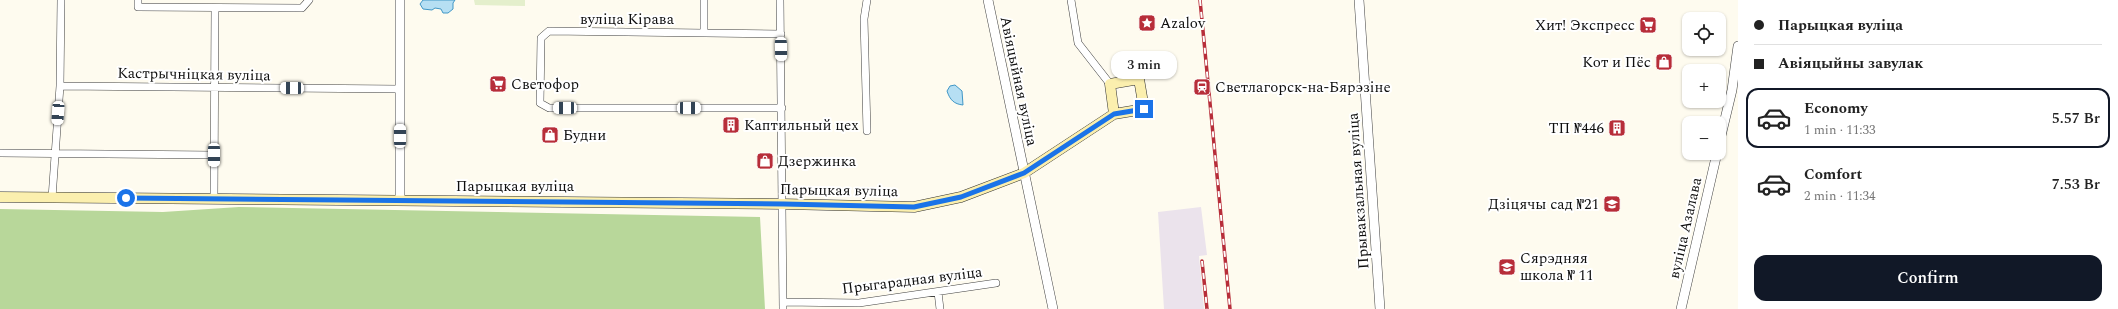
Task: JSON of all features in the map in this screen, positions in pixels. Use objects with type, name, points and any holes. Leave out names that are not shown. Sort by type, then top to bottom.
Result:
[{"type":"main road","points":[[1139,79],[1144,109],[1114,114],[1110,84],[1139,79]]},
{"type":"main road","name":"Парыцкая вуліца","points":[[0,197],[784,204],[914,207],[961,197],[1024,173],[1114,114]]},
{"type":"street","points":[[52,198],[60,86],[61,0]]},
{"type":"street","points":[[138,0],[138,8],[302,8],[309,0]]},
{"type":"street","points":[[400,0],[400,200]]},
{"type":"street","points":[[704,0],[704,32]]},
{"type":"street","points":[[780,0],[784,204],[783,306]]},
{"type":"street","points":[[867,0],[864,19],[867,131]]},
{"type":"street","name":"Авіяцыйная вуліца","points":[[988,0],[1053,309]]},
{"type":"street","points":[[1072,0],[1078,43],[1110,84]]},
{"type":"street","name":"Прывакзальная вуліца","points":[[1359,0],[1380,309]]},
{"type":"street","points":[[214,199],[216,8]]},
{"type":"street","name":"вуліца Кірава","points":[[781,34],[549,31],[540,38],[540,103],[549,108],[782,108]]},
{"type":"street","points":[[1726,116],[1732,90],[1738,46]]},
{"type":"street","name":"Кастрычніцкая вуліца","points":[[60,86],[400,90]]},
{"type":"street","points":[[0,153],[214,155]]},
{"type":"street","name":"вуліца Азалава","points":[[1681,309],[1715,160]]},
{"type":"street","name":"Прыгарадная вуліца","points":[[783,306],[859,303],[996,283]]},
{"type":"street","points":[[938,292],[940,309]]},
{"type":"shaded area","points":[[1201,207],[1207,255],[1199,256],[1204,309],[1164,309],[1158,212]]},
{"type":"green space","points":[[474,0],[525,0],[525,6],[475,5]]},
{"type":"green space","points":[[239,207],[760,217],[765,309],[0,309],[0,209],[163,212]]},
{"type":"water","points":[[423,0],[455,0],[453,3],[453,9],[448,13],[443,13],[441,9],[423,9],[420,4]]},
{"type":"water","points":[[955,85],[962,91],[963,105],[955,103],[948,94],[947,91],[950,86]]},
{"type":"railway","points":[[1200,0],[1230,309]]},
{"type":"railway","points":[[1202,261],[1207,309]]},
{"type":"place","name":"Azalov","points":[[1147,23]]},
{"type":"place","name":"Хит! Экспресс","points":[[1648,25]]},
{"type":"place","name":"Кот и Пёс","points":[[1664,62]]},
{"type":"place","name":"Светофор","points":[[498,84]]},
{"type":"place","name":"Светлагорск-на-Бярэзіне","points":[[1202,87]]},
{"type":"place","name":"Каптильный цех","points":[[731,125]]},
{"type":"place","name":"ТП №446","points":[[1617,128]]},
{"type":"place","name":"Будни","points":[[550,135]]},
{"type":"place","name":"Дзержинка","points":[[765,161]]},
{"type":"place","name":"Дзіцячы сад №21","points":[[1612,204]]},
{"type":"place","name":"Сярэдняя школа № 11","points":[[1507,267]]},
{"type":"route","points":[[126,198],[784,204],[914,207],[961,197],[1024,173],[1114,114],[1144,109]]}]
